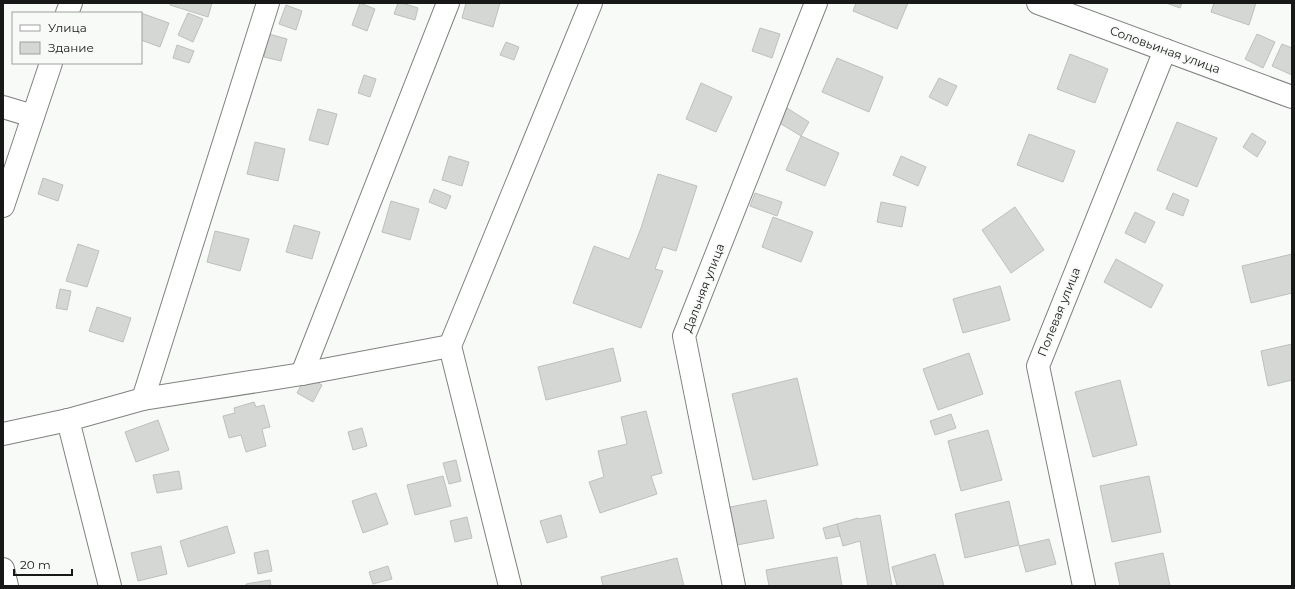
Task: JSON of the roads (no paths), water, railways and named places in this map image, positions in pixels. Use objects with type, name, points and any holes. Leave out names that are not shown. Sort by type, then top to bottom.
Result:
[{"type":"street","points":[[143,399],[268,3]]},
{"type":"street","points":[[302,374],[448,3]]},
{"type":"street","points":[[510,586],[450,346],[591,3]]},
{"type":"street","name":"Дальняя улица","points":[[734,586],[684,336],[816,3]]},
{"type":"street","name":"Соловьиная улица","points":[[1038,3],[1292,97]]},
{"type":"street","name":"Полевая улица","points":[[1084,586],[1038,366],[1165,50]]},
{"type":"street","points":[[3,206],[51,64]]},
{"type":"street","points":[[3,106],[33,116]]},
{"type":"street","points":[[3,434],[68,420],[143,399],[302,374],[450,346]]},
{"type":"street","points":[[68,420],[110,586]]},
{"type":"street","points":[[3,569],[7,586]]}]
